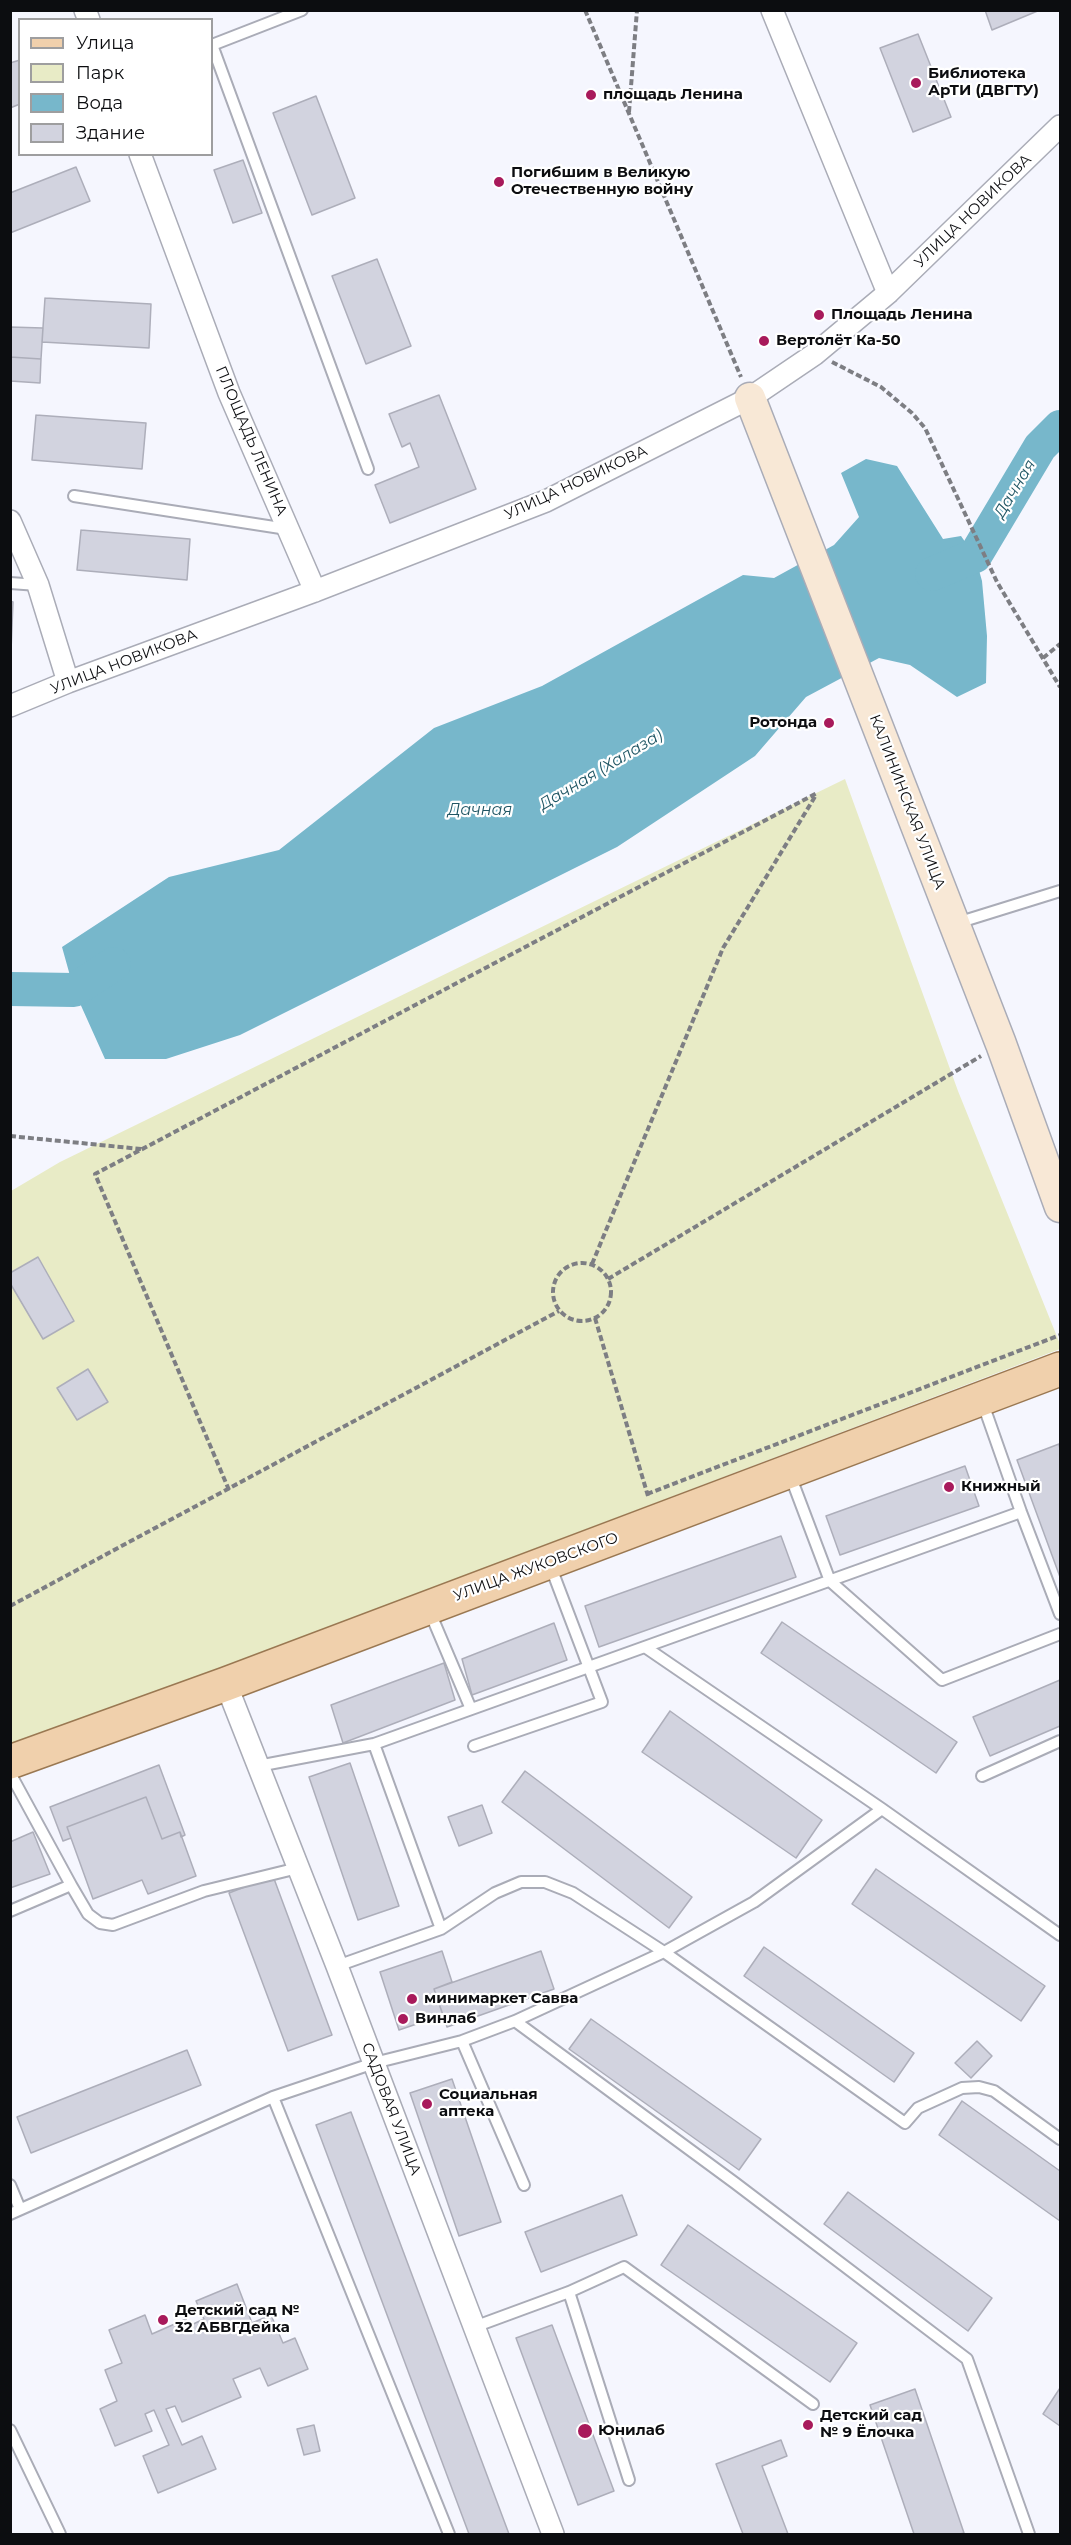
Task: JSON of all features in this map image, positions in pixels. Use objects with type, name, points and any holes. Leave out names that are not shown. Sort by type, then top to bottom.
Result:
[{"type":"main road","name":"УЛИЦА ЖУКОВСКОГО","points":[[10,1762],[226,1684],[549,1562],[653,1507],[789,1472],[1060,1369]]},
{"type":"street","points":[[772,10],[888,293]]},
{"type":"street","name":"УЛИЦА НОВИКОВА","points":[[10,706],[546,501],[750,398],[815,354],[888,293],[1060,126]]},
{"type":"street","name":"ПЛОЩАДЬ ЛЕНИНА","points":[[141,156],[229,393],[315,591]]},
{"type":"street","name":"КАЛИНИНСКАЯ УЛИЦА","points":[[750,398],[1001,1044],[1060,1207]]},
{"type":"street","points":[[12,527],[39,585],[68,682]]},
{"type":"street","name":"САДОВАЯ УЛИЦА","points":[[226,1684],[337,1966],[554,2535]]},
{"type":"lane","points":[[213,45],[302,10]]},
{"type":"lane","points":[[213,48],[369,469]]},
{"type":"lane","points":[[74,496],[288,529]]},
{"type":"lane","points":[[10,583],[39,585]]},
{"type":"lane","points":[[954,924],[1060,891]]},
{"type":"lane","points":[[981,1398],[1060,1614]]},
{"type":"lane","points":[[789,1472],[830,1581],[942,1680],[1060,1634]]},
{"type":"lane","points":[[258,1766],[374,1744],[1021,1512]]},
{"type":"lane","points":[[474,1746],[602,1702],[549,1562]]},
{"type":"lane","points":[[428,1607],[471,1709]]},
{"type":"lane","points":[[645,1647],[882,1809],[1060,1935]]},
{"type":"lane","points":[[982,1776],[1060,1741]]},
{"type":"lane","points":[[374,1744],[441,1929]]},
{"type":"lane","points":[[10,1773],[88,1914],[100,1923],[113,1925],[204,1891],[298,1868]]},
{"type":"lane","points":[[10,2185],[15,2212],[273,2097],[374,2063],[462,2041],[515,2021],[664,1952],[754,1902],[882,1809]]},
{"type":"lane","points":[[337,1966],[441,1929],[495,1893],[521,1882],[544,1882],[573,1893],[664,1952],[905,2123],[918,2108],[962,2088],[979,2087],[994,2091],[1060,2139]]},
{"type":"lane","points":[[10,1911],[71,1885]]},
{"type":"lane","points":[[515,2021],[735,2183],[967,2359],[1029,2535]]},
{"type":"lane","points":[[462,2041],[524,2185]]},
{"type":"lane","points":[[273,2097],[449,2535]]},
{"type":"lane","points":[[474,2327],[569,2292],[624,2268],[813,2404]]},
{"type":"lane","points":[[569,2292],[629,2480]]},
{"type":"lane","points":[[10,2430],[60,2535]]},
{"type":"path","points":[[585,10],[750,398]]},
{"type":"path","points":[[629,113],[637,10]]},
{"type":"path","points":[[815,354],[881,387],[912,413],[925,428],[971,522],[997,582],[1060,687]]},
{"type":"path","points":[[1043,658],[1060,644]]},
{"type":"path","points":[[229,1490],[95,1174],[817,793],[723,948],[592,1264]]},
{"type":"path","points":[[608,1279],[1001,1044]]},
{"type":"path","points":[[10,1136],[142,1149]]},
{"type":"path","points":[[573,1263],[592,1264],[599,1267],[608,1279],[611,1297],[602,1313],[595,1318],[576,1320],[559,1311],[552,1293],[557,1275],[573,1263]]},
{"type":"path","points":[[10,1606],[559,1311]]},
{"type":"path","points":[[595,1318],[653,1507],[1060,1335]]},
{"type":"green space","points":[[845,779],[958,1091],[1060,1344],[1060,1349],[11,1748],[11,1191],[60,1162]]},
{"type":"water","name":"Дачная","points":[[866,459],[897,466],[943,539],[961,536],[975,556],[982,581],[987,636],[986,683],[957,697],[910,665],[879,658],[806,697],[755,756],[617,847],[240,1035],[166,1059],[105,1059],[74,990],[62,947],[169,877],[279,850],[434,728],[542,686],[743,575],[774,578],[834,545],[859,517],[841,473]]},
{"type":"building","points":[[985,10],[1040,10],[992,30]]},
{"type":"building","name":"Библиотека АрТИ (ДВГТУ)","points":[[918,34],[951,117],[913,132],[880,48]]},
{"type":"building","points":[[18,61],[18,105],[10,108],[10,63]]},
{"type":"building","points":[[316,96],[355,198],[312,215],[273,113]]},
{"type":"building","points":[[243,160],[262,213],[233,223],[214,170]]},
{"type":"building","points":[[76,167],[90,201],[10,233],[10,193]]},
{"type":"building","points":[[377,259],[411,346],[366,364],[332,276]]},
{"type":"building","points":[[45,298],[151,304],[149,348],[42,342]]},
{"type":"building","points":[[10,327],[43,328],[41,359],[10,357]]},
{"type":"building","points":[[10,357],[41,359],[40,383],[10,381]]},
{"type":"building","points":[[439,395],[476,489],[390,523],[375,485],[419,467],[410,443],[402,447],[389,414]]},
{"type":"building","points":[[36,415],[146,423],[142,469],[32,460]]},
{"type":"building","points":[[81,530],[190,539],[187,580],[77,570]]},
{"type":"building","points":[[10,601],[13,602],[11,651],[10,651]]},
{"type":"building","points":[[38,1257],[74,1321],[43,1339],[10,1283],[10,1273]]},
{"type":"building","points":[[88,1369],[108,1402],[77,1420],[57,1388]]},
{"type":"building","points":[[1059,1444],[1060,1449],[1060,1577],[1017,1460]]},
{"type":"building","points":[[965,1466],[979,1506],[840,1555],[826,1516]]},
{"type":"building","points":[[781,1536],[796,1577],[599,1647],[585,1606]]},
{"type":"building","points":[[782,1622],[957,1742],[936,1773],[761,1653]]},
{"type":"building","points":[[554,1623],[567,1660],[472,1695],[462,1659]]},
{"type":"building","points":[[444,1663],[455,1700],[343,1743],[331,1705]]},
{"type":"building","points":[[1060,1680],[1060,1726],[990,1756],[973,1717]]},
{"type":"building","points":[[670,1711],[822,1820],[796,1858],[642,1752]]},
{"type":"building","points":[[350,1763],[399,1906],[358,1920],[309,1777]]},
{"type":"building","points":[[159,1765],[185,1835],[181,1837],[180,1832],[162,1839],[146,1797],[67,1827],[71,1838],[63,1841],[50,1807]]},
{"type":"building","points":[[525,1771],[692,1897],[669,1928],[502,1802]]},
{"type":"building","points":[[146,1797],[162,1839],[180,1832],[196,1876],[148,1894],[142,1880],[93,1899],[67,1827]]},
{"type":"building","points":[[482,1805],[492,1833],[459,1846],[448,1817]]},
{"type":"building","points":[[33,1832],[50,1874],[10,1888],[10,1842]]},
{"type":"building","points":[[876,1869],[1045,1986],[1021,2021],[852,1904]]},
{"type":"building","points":[[273,1876],[332,2035],[288,2051],[229,1893]]},
{"type":"building","points":[[764,1947],[914,2053],[894,2082],[744,1976]]},
{"type":"building","points":[[442,1951],[452,1982],[434,1989],[443,2015],[399,2030],[380,1972]]},
{"type":"building","points":[[541,1951],[554,1989],[447,2027],[434,1989]]},
{"type":"building","points":[[591,2019],[761,2139],[739,2170],[569,2049]]},
{"type":"building","points":[[977,2041],[992,2056],[971,2078],[955,2063]]},
{"type":"building","points":[[187,2050],[201,2085],[31,2153],[17,2117]]},
{"type":"building","points":[[452,2079],[501,2222],[459,2236],[410,2093]]},
{"type":"building","points":[[962,2101],[1060,2171],[1060,2221],[939,2135]]},
{"type":"building","points":[[351,2112],[509,2534],[469,2534],[316,2125]]},
{"type":"building","points":[[848,2192],[992,2298],[968,2331],[824,2224]]},
{"type":"building","points":[[622,2195],[637,2235],[541,2272],[525,2232]]},
{"type":"building","points":[[688,2225],[857,2343],[830,2382],[661,2265]]},
{"type":"building","points":[[237,2284],[252,2323],[271,2315],[283,2343],[295,2338],[308,2369],[268,2386],[260,2368],[233,2379],[241,2397],[182,2422],[175,2406],[166,2409],[182,2445],[202,2436],[216,2469],[158,2493],[143,2456],[169,2445],[154,2410],[145,2414],[152,2431],[115,2446],[100,2409],[117,2401],[105,2370],[122,2363],[109,2330],[145,2315],[152,2334],[186,2319],[189,2326],[204,2319],[196,2301]]},
{"type":"building","points":[[552,2325],[614,2491],[578,2505],[516,2338]]},
{"type":"building","points":[[1060,2388],[1060,2426],[1043,2414]]},
{"type":"building","points":[[915,2389],[964,2533],[914,2534],[870,2405]]},
{"type":"building","points":[[314,2425],[320,2451],[304,2455],[297,2429]]},
{"type":"building","points":[[781,2440],[787,2456],[762,2466],[788,2534],[743,2534],[716,2464]]},
{"type":"waterway","name":"Дачная","points":[[932,574],[975,556],[1040,447],[1060,427]]},
{"type":"waterway","name":"Дачная (Халаза)","points":[[10,989],[74,990],[114,964]]},
{"type":"place","name":"Библиотека АрТИ (ДВГТУ)","points":[[916,83]]},
{"type":"place","name":"площадь Ленина","points":[[591,95]]},
{"type":"place","name":"Погибшим в Великую Отечественную войну","points":[[499,182]]},
{"type":"place","name":"Площадь Ленина","points":[[819,315]]},
{"type":"place","name":"Вертолёт Ка-50","points":[[764,341]]},
{"type":"place","name":"Ротонда","points":[[829,723]]},
{"type":"place","name":"Книжный","points":[[949,1487]]},
{"type":"place","name":"минимаркет Савва","points":[[412,1999]]},
{"type":"place","name":"Винлаб","points":[[403,2019]]},
{"type":"place","name":"Социальная аптека","points":[[427,2104]]},
{"type":"place","name":"Детский сад № 32 АБВГДейка","points":[[163,2320]]},
{"type":"place","name":"Детский сад № 9 Ёлочка","points":[[808,2425]]},
{"type":"place","name":"Юнилаб","points":[[585,2431]]}]
